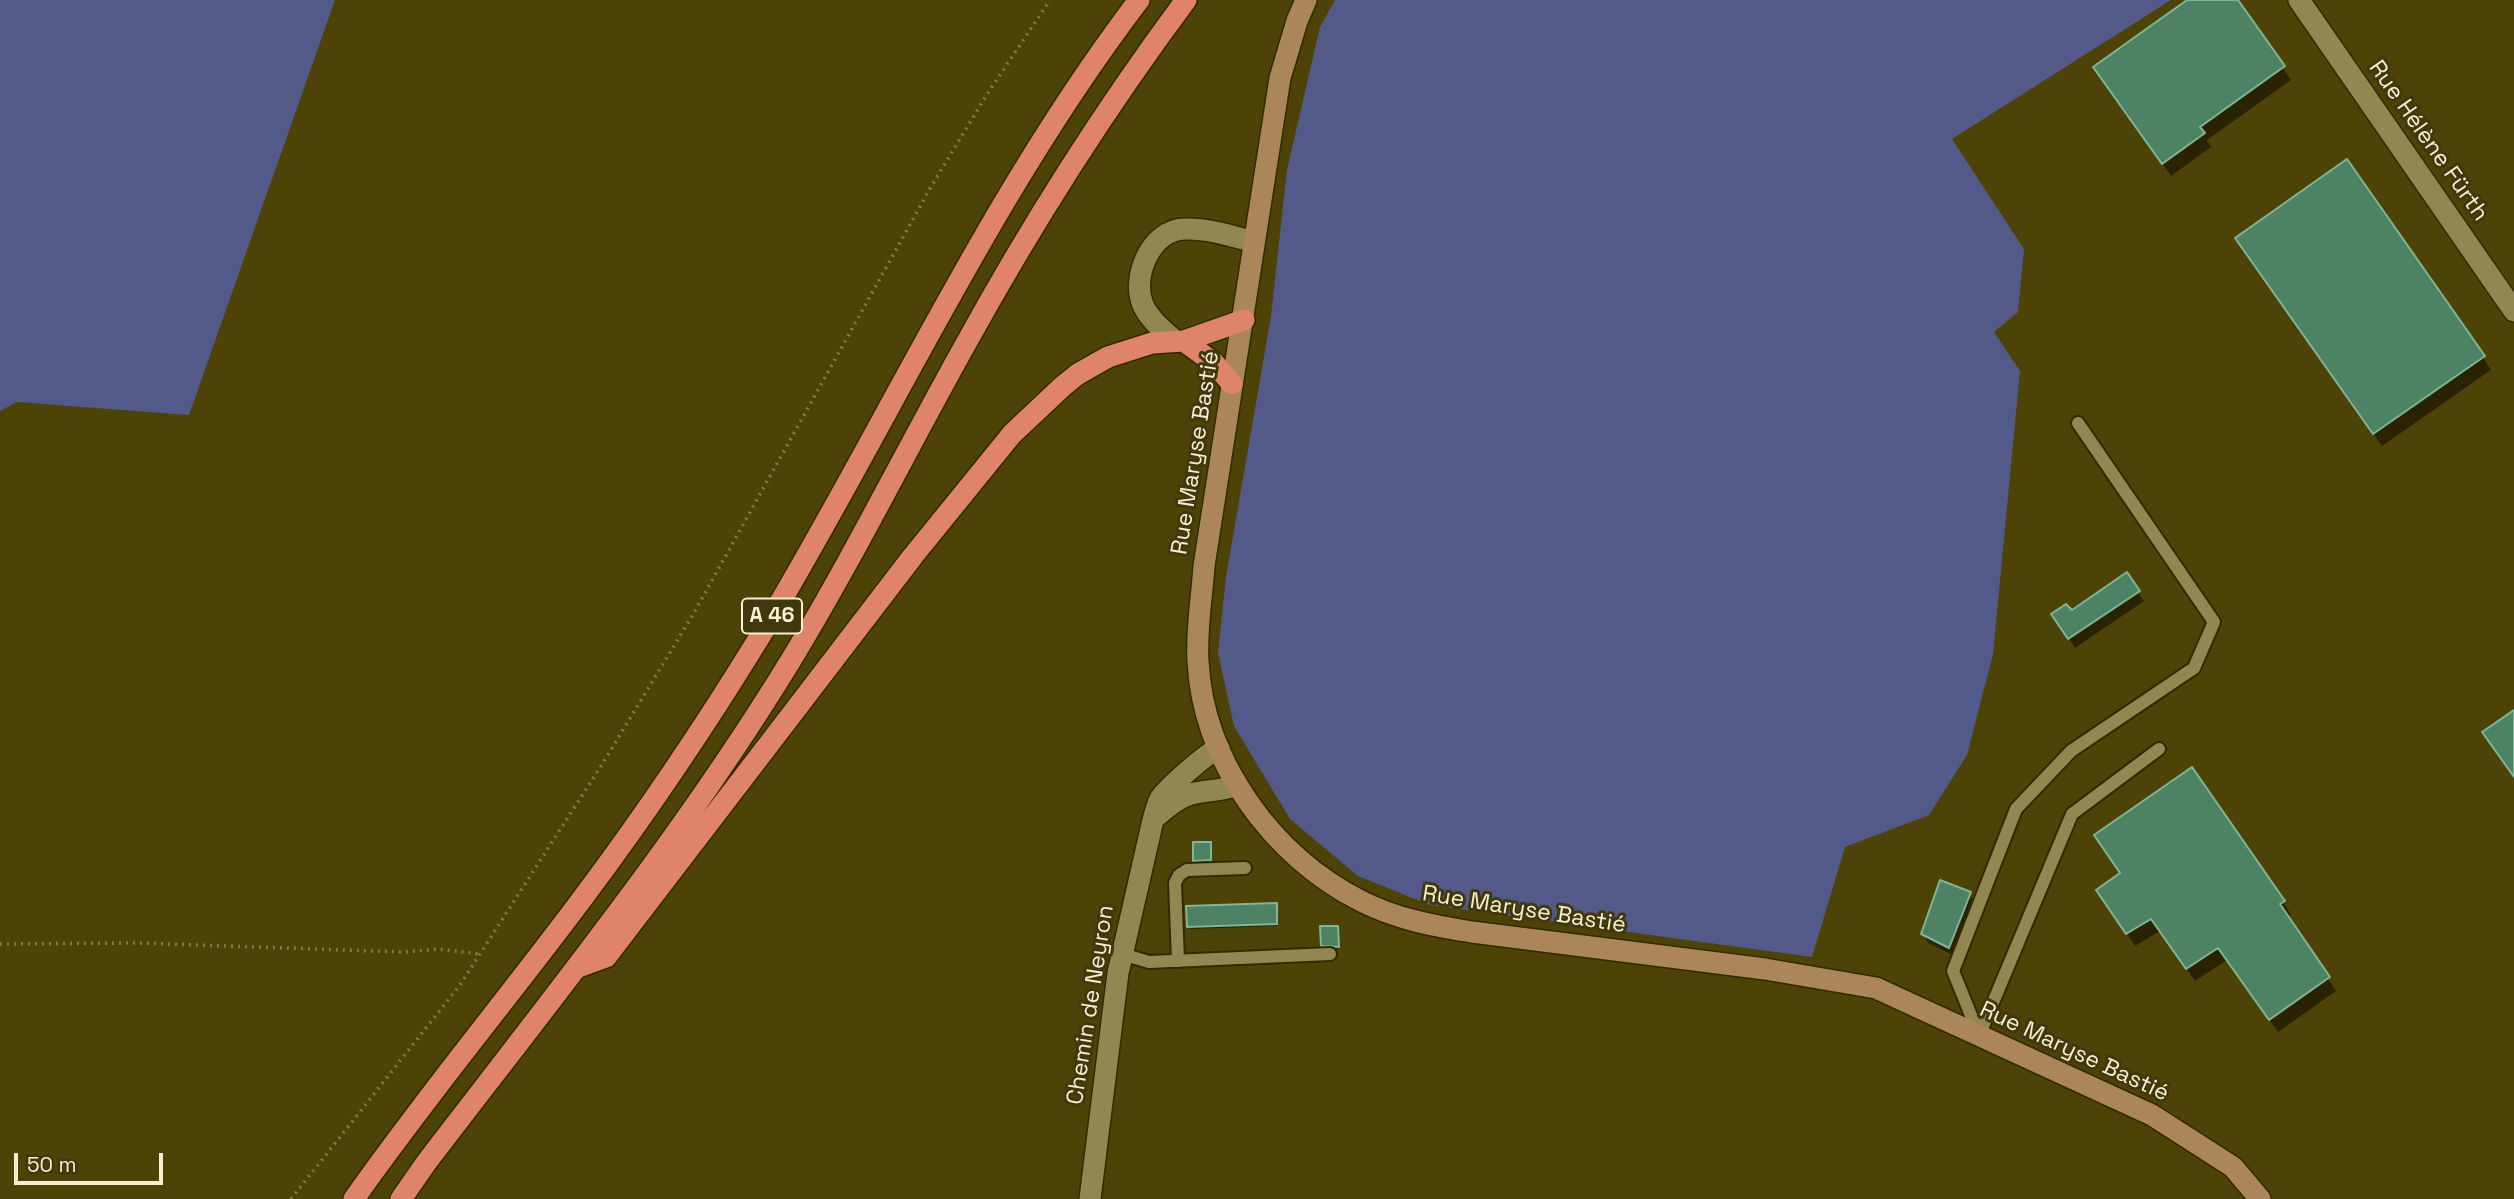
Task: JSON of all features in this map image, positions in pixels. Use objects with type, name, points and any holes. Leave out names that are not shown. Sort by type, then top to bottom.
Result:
[{"type":"highway","points":[[1111,37],[1133,0]]},
{"type":"highway","name":"A 46","points":[[354,1199],[585,895],[671,775],[758,639],[818,537],[929,333],[990,228],[1111,37],[1139,0]]},
{"type":"highway","name":"A 46","points":[[401,1199],[678,833],[737,747],[843,570],[964,347],[1034,228],[1135,71],[1186,0]]},
{"type":"highway","points":[[576,968],[606,957],[913,556],[1012,434],[1063,386],[1093,365],[1130,349],[1152,343],[1180,341],[1244,320]]},
{"type":"highway","points":[[1180,341],[1214,363],[1231,384]]},
{"type":"main road","name":"Rue Maryse Bastié","points":[[1306,0],[1280,78],[1205,566],[1198,660],[1206,711],[1219,748],[1237,785],[1258,816],[1305,864],[1360,901],[1428,925],[1765,968],[1876,988],[2152,1115],[2233,1167],[2260,1199]]},
{"type":"street","name":"Rue Hélène Fürth","points":[[2299,0],[2514,311]]},
{"type":"street","points":[[1180,341],[1157,324],[1143,304],[1139,278],[1146,257],[1160,239],[1182,229],[1209,231],[1254,242]]},
{"type":"street","name":"Chemin de Neyron","points":[[1090,1199],[1120,964],[1153,820],[1160,798],[1208,753],[1219,748]]},
{"type":"street","points":[[1153,820],[1170,804],[1191,794],[1237,785]]},
{"type":"lane","points":[[1979,1036],[1954,971],[2016,809],[2071,751],[2194,668],[2214,622],[2077,424]]},
{"type":"lane","points":[[1979,1036],[2072,814],[2159,749]]},
{"type":"lane","points":[[1178,961],[1175,883],[1180,874],[1187,870],[1245,868]]},
{"type":"lane","points":[[1120,964],[1330,954]]},
{"type":"path","points":[[291,1199],[460,985],[481,954],[653,682],[932,185],[986,96],[1050,0]]},
{"type":"path","points":[[0,944],[138,943],[404,953],[439,949],[481,954]]},
{"type":"shaded area","points":[[0,0],[335,0],[189,415],[17,402],[0,411]]},
{"type":"shaded area","points":[[1335,0],[2171,0],[1952,139],[2024,249],[2018,312],[1994,332],[2020,371],[1993,654],[1967,755],[1929,815],[1845,847],[1812,957],[1430,905],[1358,876],[1290,819],[1234,726],[1218,653],[1226,577],[1271,316],[1287,170],[1320,27]]},
{"type":"building","points":[[2187,0],[2238,0],[2285,66],[2200,127],[2205,133],[2162,164],[2093,67]]},
{"type":"building","points":[[2347,159],[2485,356],[2373,434],[2235,238]]},
{"type":"building","points":[[2127,572],[2140,591],[2068,639],[2051,614],[2066,604],[2072,610]]},
{"type":"building","points":[[2514,710],[2514,777],[2482,732]]},
{"type":"building","points":[[2192,767],[2285,901],[2280,904],[2330,977],[2269,1020],[2218,948],[2186,969],[2151,919],[2126,934],[2096,890],[2120,873],[2094,835]]},
{"type":"building","points":[[1193,842],[1211,842],[1211,860],[1193,861]]},
{"type":"building","points":[[1940,880],[1971,892],[1949,948],[1921,934]]},
{"type":"building","points":[[1277,903],[1277,924],[1187,927],[1186,906]]},
{"type":"building","points":[[1320,926],[1338,926],[1339,947],[1321,946]]}]
